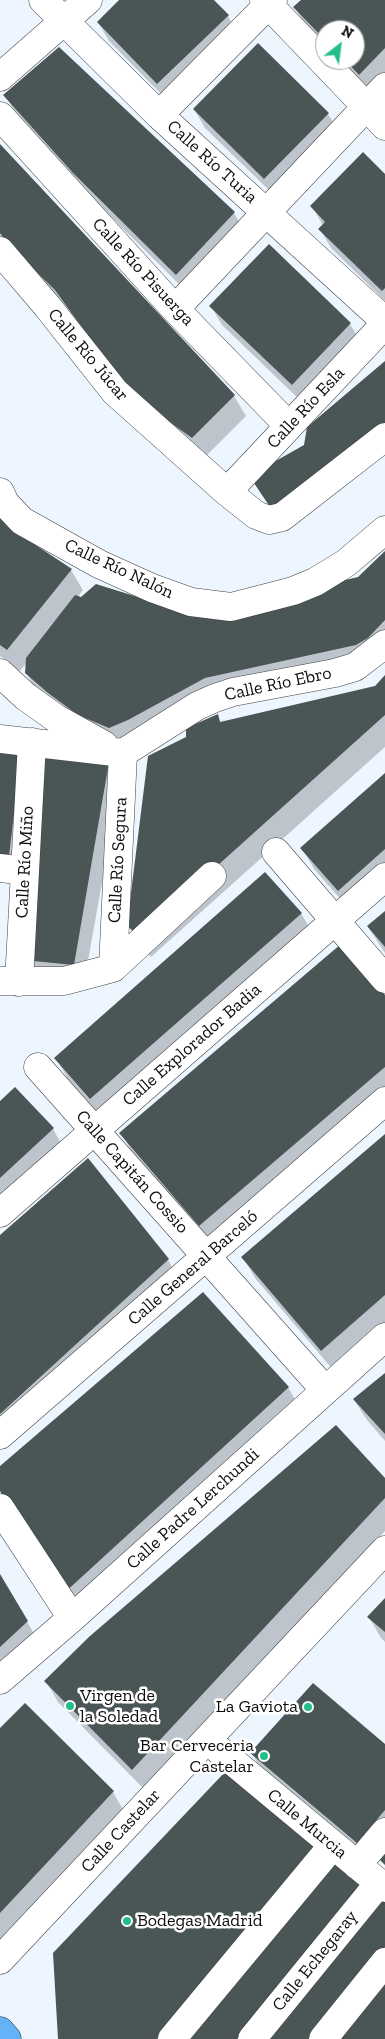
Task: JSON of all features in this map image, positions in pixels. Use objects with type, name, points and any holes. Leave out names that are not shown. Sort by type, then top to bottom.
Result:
[{"type":"main road","points":[[0,2031],[7,2039]]},
{"type":"street","name":"Calle Río Turia","points":[[44,0],[159,115],[385,322]]},
{"type":"street","points":[[0,77],[88,0]]},
{"type":"street","points":[[159,115],[269,2],[385,126]]},
{"type":"street","points":[[175,308],[385,87]]},
{"type":"street","name":"Calle Río Pisuerga","points":[[0,116],[175,308],[289,426]]},
{"type":"street","name":"Calle Río Júcar","points":[[0,251],[115,392],[227,492],[256,515],[269,520],[282,517],[385,437]]},
{"type":"street","name":"Calle Río Esla","points":[[227,492],[385,322]]},
{"type":"street","name":"Calle Río Nalón","points":[[0,492],[4,503],[22,521],[99,564],[152,588],[192,602],[231,607],[293,591],[315,582],[346,564],[385,530]]},
{"type":"street","name":"Calle Río Ebro","points":[[124,753],[197,706],[215,698],[233,692],[335,673],[355,667],[385,644]]},
{"type":"street","points":[[0,673],[26,697],[56,719],[89,738],[124,753]]},
{"type":"street","points":[[0,739],[124,753]]},
{"type":"street","name":"Calle Río Miño","points":[[9,982],[12,869],[32,742]]},
{"type":"street","name":"Calle Río Segura","points":[[113,968],[124,753]]},
{"type":"street","points":[[276,852],[385,979]]},
{"type":"street","points":[[9,982],[64,981],[113,968],[212,876]]},
{"type":"street","name":"Calle Explorador Badia","points":[[0,1213],[385,878]]},
{"type":"street","name":"Calle Capitán Cossio","points":[[38,1067],[325,1390]]},
{"type":"street","name":"Calle General Barceló","points":[[0,1435],[385,1101]]},
{"type":"street","name":"Calle Padre Lerchundi","points":[[0,1680],[72,1618],[385,1337]]},
{"type":"street","points":[[0,1508],[72,1618]]},
{"type":"street","name":"Calle Castelar","points":[[0,1960],[385,1550]]},
{"type":"street","name":"Calle Murcia","points":[[207,1740],[382,1886]]},
{"type":"street","points":[[357,1865],[385,1832]]},
{"type":"street","points":[[172,2039],[333,1845]]},
{"type":"street","name":"Calle Echegaray","points":[[252,2039],[382,1886]]},
{"type":"street","points":[[323,2039],[385,1962]]},
{"type":"building","points":[[119,0],[214,0],[229,15],[157,84],[97,22]]},
{"type":"building","points":[[301,0],[385,0],[385,48],[365,69],[365,20],[315,20],[315,30],[293,7]]},
{"type":"building","points":[[258,43],[329,113],[264,179],[193,109]]},
{"type":"building","points":[[59,47],[235,212],[176,275],[73,173],[3,95]]},
{"type":"building","points":[[354,70],[364,70],[359,75]]},
{"type":"building","points":[[0,144],[235,395],[192,438],[129,393],[55,290],[9,245],[0,233]]},
{"type":"building","points":[[363,152],[385,174],[385,288],[382,291],[318,229],[325,222],[310,206]]},
{"type":"building","points":[[269,244],[351,323],[292,385],[209,306]]},
{"type":"building","points":[[385,361],[385,426],[272,510],[254,483],[265,467],[304,445],[307,427]]},
{"type":"building","points":[[0,514],[25,538],[72,569],[7,650],[0,645]]},
{"type":"building","points":[[385,551],[385,620],[368,638],[356,645],[205,678],[128,720],[109,728],[78,715],[25,673],[26,658],[75,595],[81,597],[96,584],[173,608],[308,589],[358,577]]},
{"type":"building","points":[[385,675],[385,715],[138,937],[127,925],[148,756],[186,737],[186,728],[218,714],[220,722],[375,686]]},
{"type":"building","points":[[0,752],[21,754],[9,856],[0,855]]},
{"type":"building","points":[[44,752],[109,762],[74,965],[23,960]]},
{"type":"building","points":[[385,773],[385,849],[338,891],[300,848]]},
{"type":"building","points":[[265,872],[302,913],[90,1099],[54,1058]]},
{"type":"building","points":[[385,911],[385,947],[367,926]]},
{"type":"building","points":[[341,944],[385,995],[385,1067],[199,1226],[119,1133]]},
{"type":"building","points":[[15,1087],[54,1128],[0,1178],[0,1101]]},
{"type":"building","points":[[385,1134],[385,1295],[321,1351],[241,1257]]},
{"type":"building","points":[[88,1158],[169,1259],[0,1414],[0,1235]]},
{"type":"building","points":[[203,1292],[289,1387],[62,1595],[0,1491],[0,1466]]},
{"type":"building","points":[[385,1373],[385,1434],[353,1399]]},
{"type":"building","points":[[336,1425],[385,1478],[385,1498],[132,1770],[44,1681],[90,1636]]},
{"type":"building","points":[[0,1574],[28,1621],[0,1647]]},
{"type":"building","points":[[385,1598],[385,1632],[367,1617]]},
{"type":"building","points":[[313,1683],[385,1744],[385,1810],[357,1843],[250,1753]]},
{"type":"building","points":[[25,1703],[114,1791],[0,1913],[0,1728]]},
{"type":"building","points":[[225,1772],[317,1849],[157,2039],[58,2039],[53,1953]]},
{"type":"building","points":[[385,1853],[385,1865],[379,1859]]},
{"type":"building","points":[[338,1856],[370,1882],[237,2039],[188,2039]]},
{"type":"building","points":[[379,1894],[385,1898],[385,1947],[311,2039],[260,2039]]},
{"type":"building","points":[[385,1976],[385,2039],[335,2039]]},
{"type":"place","name":"Virgen de la Soledad","points":[[70,1706]]},
{"type":"place","name":"La Gaviota","points":[[308,1707]]},
{"type":"place","name":"Bar Cerveceria Castelar","points":[[264,1756]]},
{"type":"place","name":"Bodegas Madrid","points":[[127,1921]]}]
